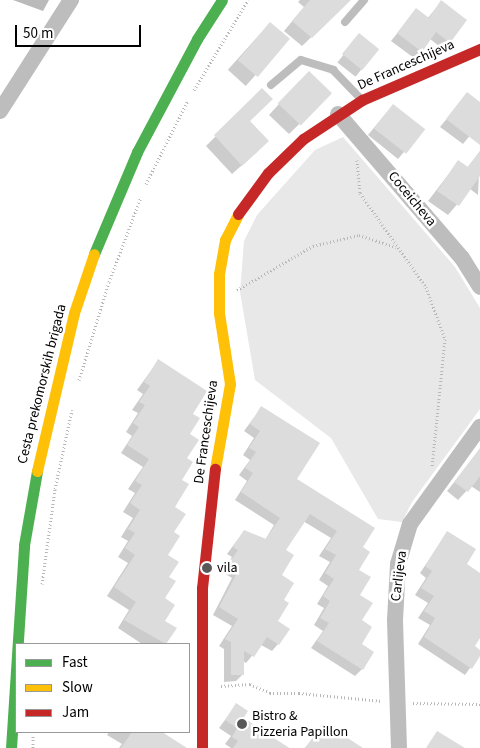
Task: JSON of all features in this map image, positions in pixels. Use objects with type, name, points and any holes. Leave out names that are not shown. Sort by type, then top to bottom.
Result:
[{"type":"street","points":[[0,110],[71,0]]},
{"type":"street","name":"Cesta prekomorskih brigada","points":[[15,643],[16,620],[30,509],[56,380],[74,313],[96,250],[137,152],[197,39],[222,0]]},
{"type":"street","name":"De Franceschijeva","points":[[202,748],[202,588],[214,476],[230,384],[219,300],[219,274],[225,240],[240,209],[268,172],[303,139],[338,114],[362,100],[480,49]]},
{"type":"street","name":"Coceicheva","points":[[338,114],[462,258],[480,287]]},
{"type":"street","name":"Carlijeva","points":[[398,748],[395,604],[398,564],[410,524],[480,427]]},
{"type":"street","name":"Cesta prekomorskih brigada","points":[[11,748],[15,646]]},
{"type":"lane","points":[[345,22],[364,0]]},
{"type":"lane","points":[[271,85],[301,60],[332,70],[362,100]]},
{"type":"path","points":[[145,187],[192,92],[248,0]]},
{"type":"path","points":[[356,158],[360,193],[396,247],[426,287],[445,339],[430,495]]},
{"type":"path","points":[[78,383],[108,282],[142,195]]},
{"type":"path","points":[[219,300],[313,246],[359,235],[396,247]]},
{"type":"path","points":[[40,593],[56,489],[74,402]]},
{"type":"path","points":[[202,686],[250,684],[270,694],[299,693],[397,702],[480,704]]},
{"type":"path","points":[[33,733],[33,748]]},
{"type":"shaded area","points":[[13,0],[49,0],[43,11]]},
{"type":"shaded area","points":[[343,137],[455,267],[480,308],[480,409],[412,502],[402,522],[378,519],[331,438],[255,380],[240,292],[244,241],[257,215],[315,150]]},
{"type":"building","points":[[310,0],[351,0],[312,38],[292,21]]},
{"type":"building","points":[[441,0],[467,20],[450,43],[436,32],[422,52],[397,33],[416,8],[429,18]]},
{"type":"building","points":[[270,22],[290,39],[258,77],[238,60]]},
{"type":"building","points":[[359,33],[379,49],[362,70],[342,54]]},
{"type":"building","points":[[309,71],[332,93],[301,126],[278,103]]},
{"type":"building","points":[[262,88],[273,99],[250,121],[269,141],[242,166],[214,135]]},
{"type":"building","points":[[467,92],[480,102],[480,145],[446,119]]},
{"type":"building","points":[[393,104],[425,129],[406,154],[374,128]]},
{"type":"building","points":[[480,151],[480,176],[459,206],[437,191],[458,160],[468,167]]},
{"type":"building","points":[[158,359],[207,391],[193,414],[200,418],[190,434],[199,440],[187,458],[193,462],[182,480],[189,484],[175,507],[186,514],[174,532],[180,536],[168,555],[179,562],[169,577],[176,581],[165,598],[175,605],[165,621],[177,628],[167,643],[124,620],[136,602],[114,587],[135,555],[125,548],[135,533],[128,529],[140,510],[130,503],[142,485],[135,481],[149,459],[127,445],[139,427],[133,423],[145,405],[139,402],[150,386],[144,382]]},
{"type":"building","points":[[261,406],[320,443],[297,479],[375,528],[363,547],[370,552],[359,570],[371,577],[360,595],[373,603],[362,620],[372,627],[362,644],[374,652],[363,670],[317,641],[329,623],[320,618],[330,601],[323,596],[334,579],[325,573],[336,555],[325,549],[337,531],[310,514],[286,550],[294,555],[282,575],[294,583],[284,600],[289,603],[278,621],[290,629],[279,645],[267,637],[254,657],[244,651],[244,675],[231,675],[231,642],[225,639],[238,619],[219,607],[238,571],[228,565],[238,550],[233,547],[244,530],[266,539],[280,518],[241,492],[253,473],[245,468],[256,452],[249,448],[260,431],[250,424]]},
{"type":"building","points":[[480,448],[480,476],[468,492],[454,482]]},
{"type":"building","points":[[447,531],[476,549],[467,564],[480,573],[480,638],[475,646],[480,650],[480,656],[472,669],[424,637],[435,618],[424,611],[434,596],[421,588],[432,571],[425,566]]},
{"type":"building","name":"Bistro & Pizzeria Papillon","points":[[236,703],[248,711],[239,725],[244,718],[289,748],[233,748],[238,741],[232,737],[237,728],[225,720]]},
{"type":"building","points":[[322,724],[338,736],[340,733],[363,748],[306,748]]},
{"type":"building","points":[[437,731],[465,748],[426,748]]},
{"type":"building","points":[[131,733],[164,733],[187,748],[121,748]]},
{"type":"traffic: fast","points":[[94,254],[137,152],[197,39],[222,0]]},
{"type":"traffic: fast","points":[[18,643],[24,545],[37,471]]},
{"type":"traffic: fast","points":[[11,748],[15,686]]},
{"type":"traffic: slow","points":[[215,469],[230,384],[219,313],[219,274],[225,240],[238,214]]},
{"type":"traffic: slow","points":[[37,471],[74,313],[94,254]]},
{"type":"traffic: jam","points":[[238,214],[268,173],[303,139],[362,100],[480,49]]},
{"type":"traffic: jam","points":[[202,748],[202,588],[215,469]]},
{"type":"place","name":"vila","points":[[207,568]]},
{"type":"place","name":"Bistro & Pizzeria Papillon","points":[[242,724]]}]
